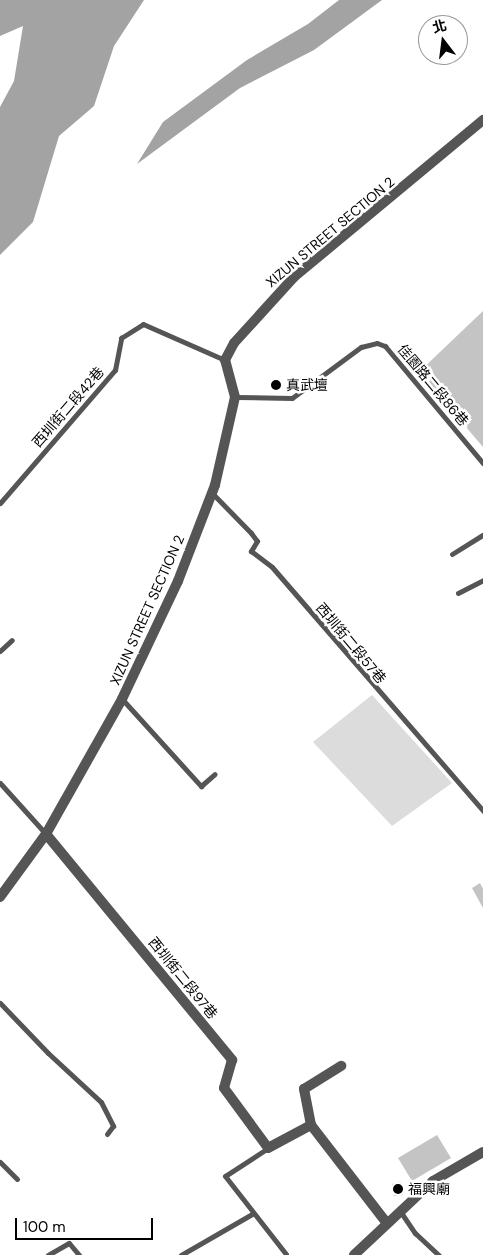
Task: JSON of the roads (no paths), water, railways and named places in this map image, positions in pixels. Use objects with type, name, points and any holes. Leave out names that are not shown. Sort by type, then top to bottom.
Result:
[{"type":"street","name":"XIZUN STREET SECTION 2","points":[[0,897],[46,834],[122,699],[178,580],[212,493],[235,397],[225,360],[234,343],[294,277],[483,120]]},
{"type":"street","name":"西圳街二段97巷","points":[[46,834],[232,1060],[224,1088],[268,1148]]},
{"type":"street","points":[[341,1066],[304,1089],[311,1125],[386,1222]]},
{"type":"street","points":[[268,1148],[311,1125]]},
{"type":"street","points":[[354,1255],[386,1222],[433,1181],[483,1152]]},
{"type":"lane","name":"西圳街二段42巷","points":[[0,503],[115,370],[122,338],[143,324],[225,360]]},
{"type":"lane","name":"佳園路二段86巷","points":[[235,397],[292,398],[361,347],[377,343],[385,346],[483,462]]},
{"type":"lane","name":"西圳街二段57巷","points":[[212,493],[252,533],[256,541],[251,551],[272,567],[483,811]]},
{"type":"lane","points":[[452,554],[483,535]]},
{"type":"lane","points":[[458,594],[483,580]]},
{"type":"lane","points":[[0,651],[12,640]]},
{"type":"lane","points":[[122,699],[202,786],[215,774]]},
{"type":"lane","points":[[0,783],[46,834]]},
{"type":"lane","points":[[0,1003],[48,1053],[101,1102],[113,1126],[107,1134]]},
{"type":"lane","points":[[268,1148],[225,1176],[252,1214],[286,1254]]},
{"type":"lane","points":[[0,1162],[17,1179]]},
{"type":"lane","points":[[400,1210],[415,1232],[439,1255]]},
{"type":"lane","points":[[181,1255],[252,1214]]},
{"type":"lane","points":[[48,1255],[69,1243],[79,1255]]},
{"type":"place","name":"真武壇","points":[[276,385]]},
{"type":"place","name":"福興廟","points":[[398,1189]]}]
